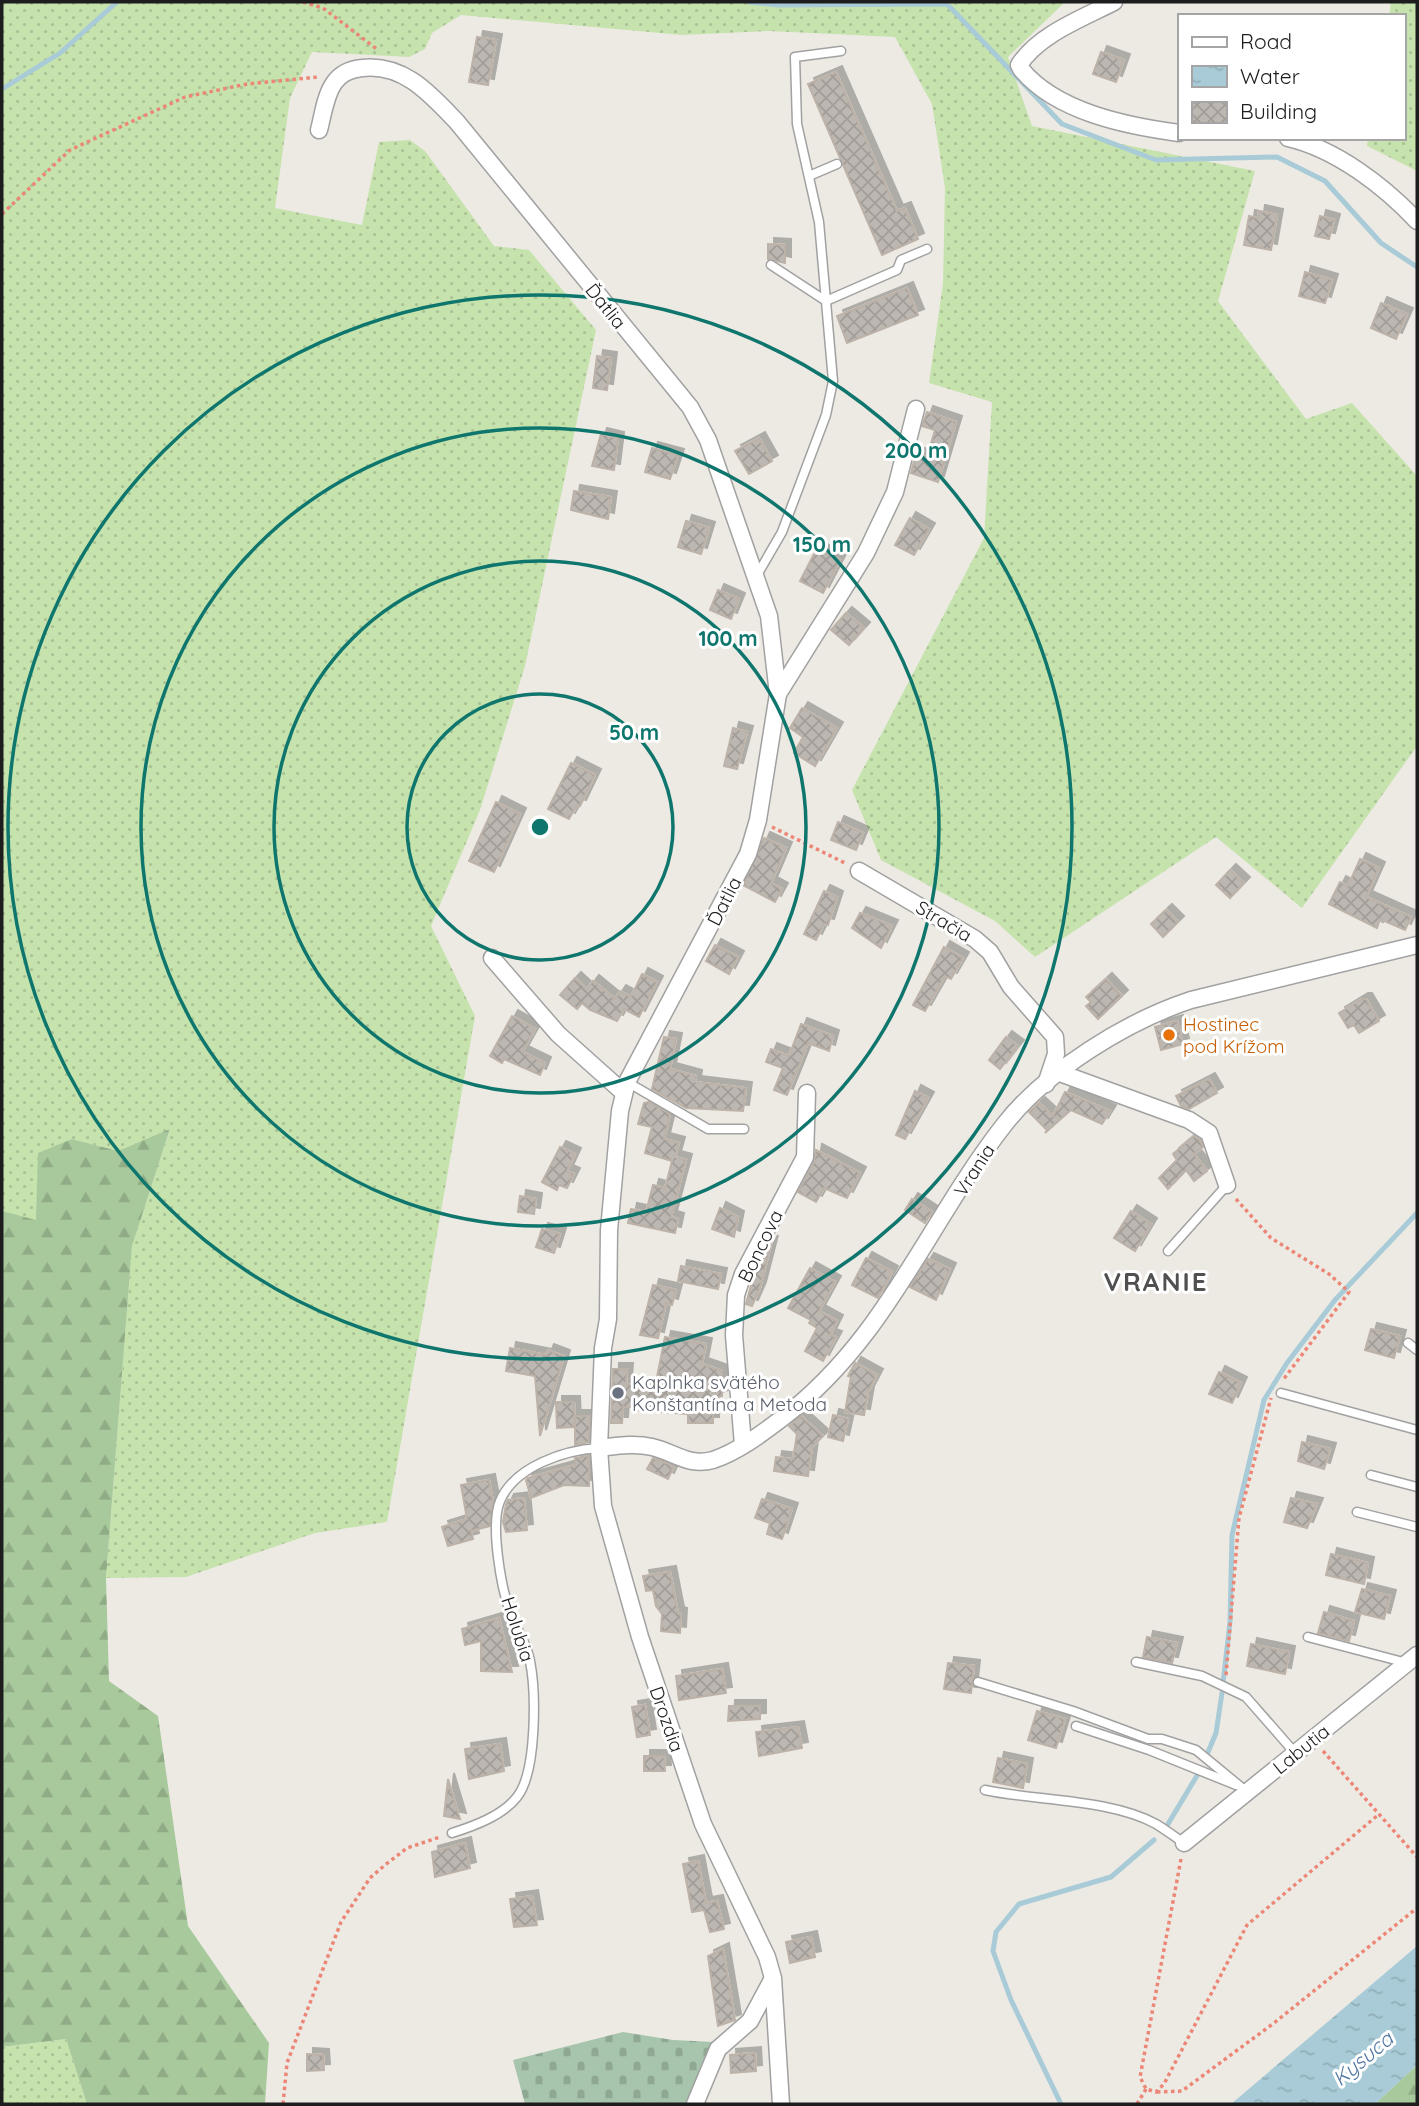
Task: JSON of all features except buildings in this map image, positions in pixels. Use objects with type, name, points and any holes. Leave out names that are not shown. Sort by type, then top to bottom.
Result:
[{"type":"street","points":[[1114,2],[1061,29],[1019,65],[1053,94],[1083,110],[1178,133]]},
{"type":"street","name":"Ďatlia","points":[[341,75],[366,67],[398,72],[413,80],[457,122],[690,407],[708,440],[771,628],[778,694],[758,820],[748,854],[625,1088],[609,1230],[608,1319],[603,1348],[599,1448]]},
{"type":"street","points":[[319,130],[328,95],[341,75]]},
{"type":"street","points":[[1294,140],[1320,149],[1343,162],[1416,218]]},
{"type":"street","name":"Ďatlia","points":[[778,694],[866,553],[895,492],[916,409]]},
{"type":"street","name":"Stračia","points":[[859,871],[975,939],[990,952],[1011,987],[1055,1037],[1056,1054],[1046,1084]]},
{"type":"street","name":"Vrania","points":[[599,1448],[637,1445],[699,1462],[712,1460],[743,1445],[819,1389],[881,1317],[1003,1125],[1046,1084],[1112,1035],[1158,1012],[1417,945]]},
{"type":"street","points":[[492,958],[558,1034],[625,1088]]},
{"type":"street","points":[[1060,1073],[1189,1120],[1209,1133],[1227,1185]]},
{"type":"street","name":"Boncova","points":[[743,1445],[734,1335],[736,1296],[743,1275],[805,1157],[807,1093]]},
{"type":"street","name":"Drozdia","points":[[599,1448],[603,1506],[611,1539],[667,1718],[703,1824],[760,1939],[773,1978],[781,2104]]},
{"type":"street","name":"Labutia","points":[[1184,1843],[1412,1659]]},
{"type":"street","points":[[695,2104],[718,2049],[750,2021],[773,1978]]},
{"type":"lane","points":[[756,577],[782,532],[826,415],[833,381],[819,222],[797,124],[795,57],[841,51]]},
{"type":"lane","points":[[808,176],[837,164]]},
{"type":"lane","points":[[826,301],[897,270],[901,260],[927,249]]},
{"type":"lane","points":[[771,265],[826,301]]},
{"type":"lane","points":[[625,1088],[708,1129],[744,1129]]},
{"type":"lane","points":[[1168,1251],[1227,1185]]},
{"type":"lane","points":[[1408,1343],[1417,1350]]},
{"type":"lane","points":[[1278,1391],[1417,1430]]},
{"type":"lane","name":"Holubia","points":[[452,1833],[485,1820],[515,1799],[525,1778],[532,1735],[530,1661],[510,1612],[499,1554],[500,1500],[519,1477],[528,1471],[573,1451],[599,1448]]},
{"type":"lane","points":[[1371,1475],[1417,1487]]},
{"type":"lane","points":[[1357,1512],[1417,1527]]},
{"type":"lane","points":[[1308,1637],[1412,1659]]},
{"type":"lane","points":[[1136,1662],[1202,1676],[1246,1697],[1295,1753]]},
{"type":"lane","points":[[978,1682],[1073,1711],[1148,1739],[1162,1739],[1196,1751],[1247,1792]]},
{"type":"lane","points":[[1076,1726],[1220,1777],[1247,1792]]},
{"type":"lane","points":[[985,1790],[1021,1798],[1098,1806],[1155,1823],[1184,1843]]},
{"type":"path","points":[[303,2],[323,9],[393,61],[398,72]]},
{"type":"path","points":[[2,214],[70,150],[186,97],[247,84],[341,75]]},
{"type":"path","points":[[758,820],[859,871]]},
{"type":"path","points":[[1225,1685],[1239,1518],[1269,1399],[1278,1391],[1346,1288],[1264,1233],[1227,1185]]},
{"type":"path","points":[[1312,1739],[1417,1857]]},
{"type":"path","points":[[1156,2092],[1164,2084],[1247,1925],[1378,1815]]},
{"type":"path","points":[[283,2104],[287,2063],[341,1922],[370,1878],[385,1865],[407,1848],[452,1833]]},
{"type":"path","points":[[1184,1843],[1140,2077],[1146,2089],[1156,2092],[1182,2091],[1274,2023],[1417,1908]]},
{"type":"path","points":[[1137,2104],[1146,2089]]},
{"type":"green space","points":[[2,2],[1065,2],[1008,57],[1032,126],[1255,171],[1218,301],[1306,419],[1352,403],[1417,476],[1417,746],[1302,908],[1216,837],[1035,957],[995,921],[881,860],[852,790],[984,538],[992,402],[929,383],[943,283],[945,188],[932,104],[895,37],[769,31],[682,35],[461,15],[432,33],[425,49],[409,57],[312,52],[290,98],[275,208],[362,225],[379,142],[410,140],[425,151],[494,246],[529,250],[596,330],[525,666],[480,810],[431,926],[475,1016],[387,1522],[315,1533],[186,1577],[106,1578],[132,1245],[170,1130],[118,1151],[72,1139],[36,1221],[2,1211]]},
{"type":"green space","points":[[1391,2],[1417,2],[1417,171],[1367,146],[1368,140],[1405,140],[1405,14],[1389,14]]},
{"type":"green space","points":[[170,1129],[132,1246],[106,1578],[109,1681],[158,1716],[188,1926],[269,2043],[265,2104],[87,2104],[66,2039],[2,2047],[2,1211],[36,1220],[38,1153],[72,1139],[118,1151]]},
{"type":"green space","points":[[623,2032],[673,2040],[715,2042],[691,2104],[525,2104],[513,2060]]},
{"type":"green space","points":[[66,2039],[87,2104],[2,2104],[2,2047]]},
{"type":"green space","points":[[1417,2065],[1417,2104],[1375,2104]]},
{"type":"water","name":"Kysuca","points":[[1417,1946],[1417,2065],[1375,2104],[1231,2104]]},
{"type":"waterway","points":[[2,89],[60,53],[117,2]]},
{"type":"waterway","points":[[749,2],[778,5],[947,4],[1062,124],[1156,160],[1277,157],[1325,181],[1381,243],[1417,267]]},
{"type":"waterway","points":[[1223,1683],[1230,1622],[1232,1535],[1264,1400],[1287,1363],[1335,1300],[1417,1213]]},
{"type":"waterway","points":[[1206,1757],[1216,1733],[1222,1693]]},
{"type":"waterway","points":[[1165,1829],[1201,1769]]},
{"type":"waterway","points":[[1061,2104],[1011,2000],[993,1951],[996,1932],[1019,1904],[1111,1877],[1154,1840]]},
{"type":"place","name":"Hostinec pod Krížom","points":[[1169,1035]]},
{"type":"place","name":"Kaplnka svätého Konštantína a Metoda","points":[[618,1393]]},
{"type":"district","name":"VRANIE","points":[[1156,1282]]}]
